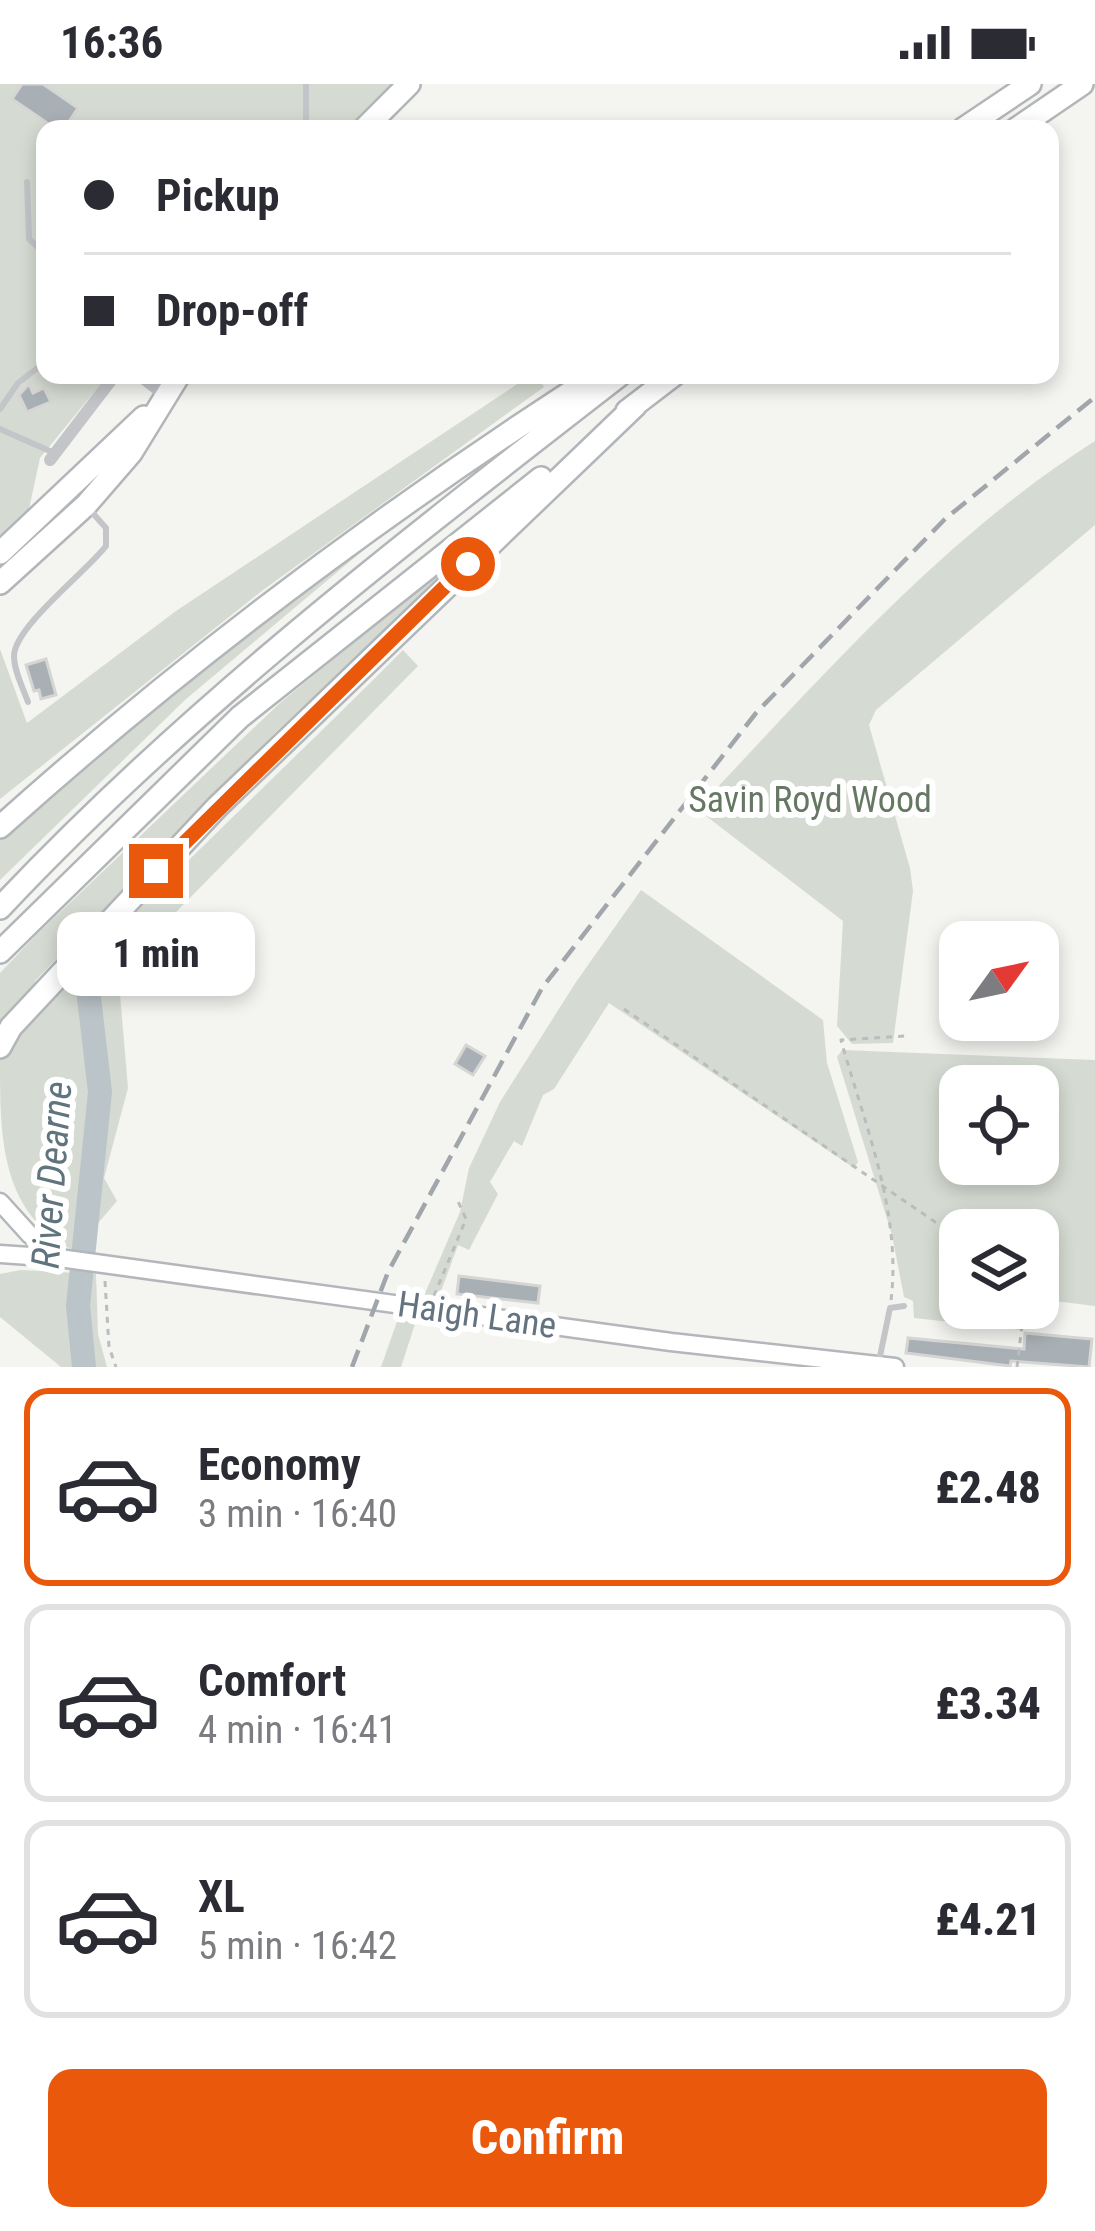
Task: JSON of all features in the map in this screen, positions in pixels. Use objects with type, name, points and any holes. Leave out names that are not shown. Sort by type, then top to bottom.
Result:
[{"type":"highway","points":[[373,120],[409,84]]},
{"type":"highway","points":[[977,120],[1030,84]]},
{"type":"highway","points":[[1029,120],[1082,84]]},
{"type":"highway","points":[[0,583],[173,384]]},
{"type":"highway","points":[[0,827],[130,714],[259,613],[385,518],[583,384]]},
{"type":"highway","points":[[0,908],[146,761],[248,670],[608,384]]},
{"type":"highway","points":[[0,952],[240,717],[314,654],[663,384]]},
{"type":"highway","points":[[0,1047],[39,996],[217,807],[636,405]]},
{"type":"highway","points":[[0,553],[78,498]]},
{"type":"street","points":[[53,457],[108,384]]},
{"type":"street","points":[[151,384],[166,396]]},
{"type":"street","name":"Haigh Lane","points":[[0,1204],[30,1235],[63,1259]]},
{"type":"street","name":"Haigh Lane","points":[[0,1254],[887,1366]]},
{"type":"lane","points":[[305,84],[306,120]]},
{"type":"lane","points":[[27,182],[29,239],[36,246]]},
{"type":"lane","points":[[0,409],[18,383],[36,369]]},
{"type":"lane","points":[[0,429],[53,457]]},
{"type":"lane","points":[[28,702],[16,665],[16,646],[26,629],[106,546],[106,528],[78,498]]},
{"type":"lane","points":[[887,1366],[890,1308],[904,1306]]},
{"type":"path","points":[[624,1009],[939,1224]]},
{"type":"path","points":[[890,1308],[896,1263],[842,1040],[906,1036]]},
{"type":"path","points":[[429,1309],[466,1219],[457,1198]]},
{"type":"path","points":[[100,1266],[116,1367]]},
{"type":"path","points":[[1017,1367],[1022,1329]]},
{"type":"green space","points":[[0,84],[400,84],[387,89],[355,120],[36,120],[36,384],[101,384],[40,458],[28,514],[0,540]]},
{"type":"green space","points":[[517,384],[544,387],[263,590],[0,799],[0,649],[27,723],[176,611]]},
{"type":"green space","name":"Savin Royd Wood","points":[[1095,441],[1095,525],[876,710],[869,725],[913,891],[893,1043],[852,1044],[837,1026],[843,921],[697,809],[885,612],[986,521]]},
{"type":"green space","points":[[392,526],[185,700],[0,880],[0,838],[190,675]]},
{"type":"green space","points":[[464,552],[277,731],[35,981],[36,986],[0,1032],[0,973],[36,935],[280,703]]},
{"type":"green space","points":[[403,650],[418,666],[118,971],[128,1088],[104,1178],[117,1201],[74,1251],[31,1216],[18,1194],[4,1144],[0,1059],[33,1012],[59,992]]},
{"type":"green space","points":[[641,890],[823,1020],[827,1063],[858,1162],[854,1168],[609,1003],[554,1089],[543,1095],[522,1146],[514,1141],[490,1182],[498,1194],[469,1250],[458,1245],[437,1302],[423,1298],[460,1212],[469,1168],[500,1102]]},
{"type":"green space","points":[[842,1050],[1095,1060],[1095,1306],[1059,1302],[1059,1209],[939,1209],[939,1321],[914,1318],[913,1301],[904,1297],[892,1235],[837,1057]]},
{"type":"green space","points":[[21,1270],[96,1274],[98,1334],[107,1367],[61,1367],[0,1317],[0,1274]]},
{"type":"green space","points":[[400,1313],[417,1318],[401,1367],[381,1367]]},
{"type":"building","points":[[22,84],[43,84],[78,108],[70,120],[43,120],[12,99]]},
{"type":"building","points":[[29,384],[33,393],[44,388],[51,402],[27,412],[19,395]]},
{"type":"building","points":[[46,659],[56,695],[41,699],[26,665]]},
{"type":"building","points":[[466,1045],[485,1056],[473,1075],[455,1064]]},
{"type":"building","points":[[459,1276],[540,1286],[538,1303],[457,1294]]},
{"type":"building","points":[[1025,1333],[1092,1339],[1089,1367],[1011,1361],[1010,1366],[906,1353],[908,1338],[1024,1349]]},
{"type":"waterway","name":"River Dearne","points":[[84,1367],[78,1306],[100,1092],[88,989]]},
{"type":"railway","points":[[352,1367],[388,1272],[542,988],[756,713],[945,519],[1095,397]]},
{"type":"route","points":[[156,871],[468,564]]}]
